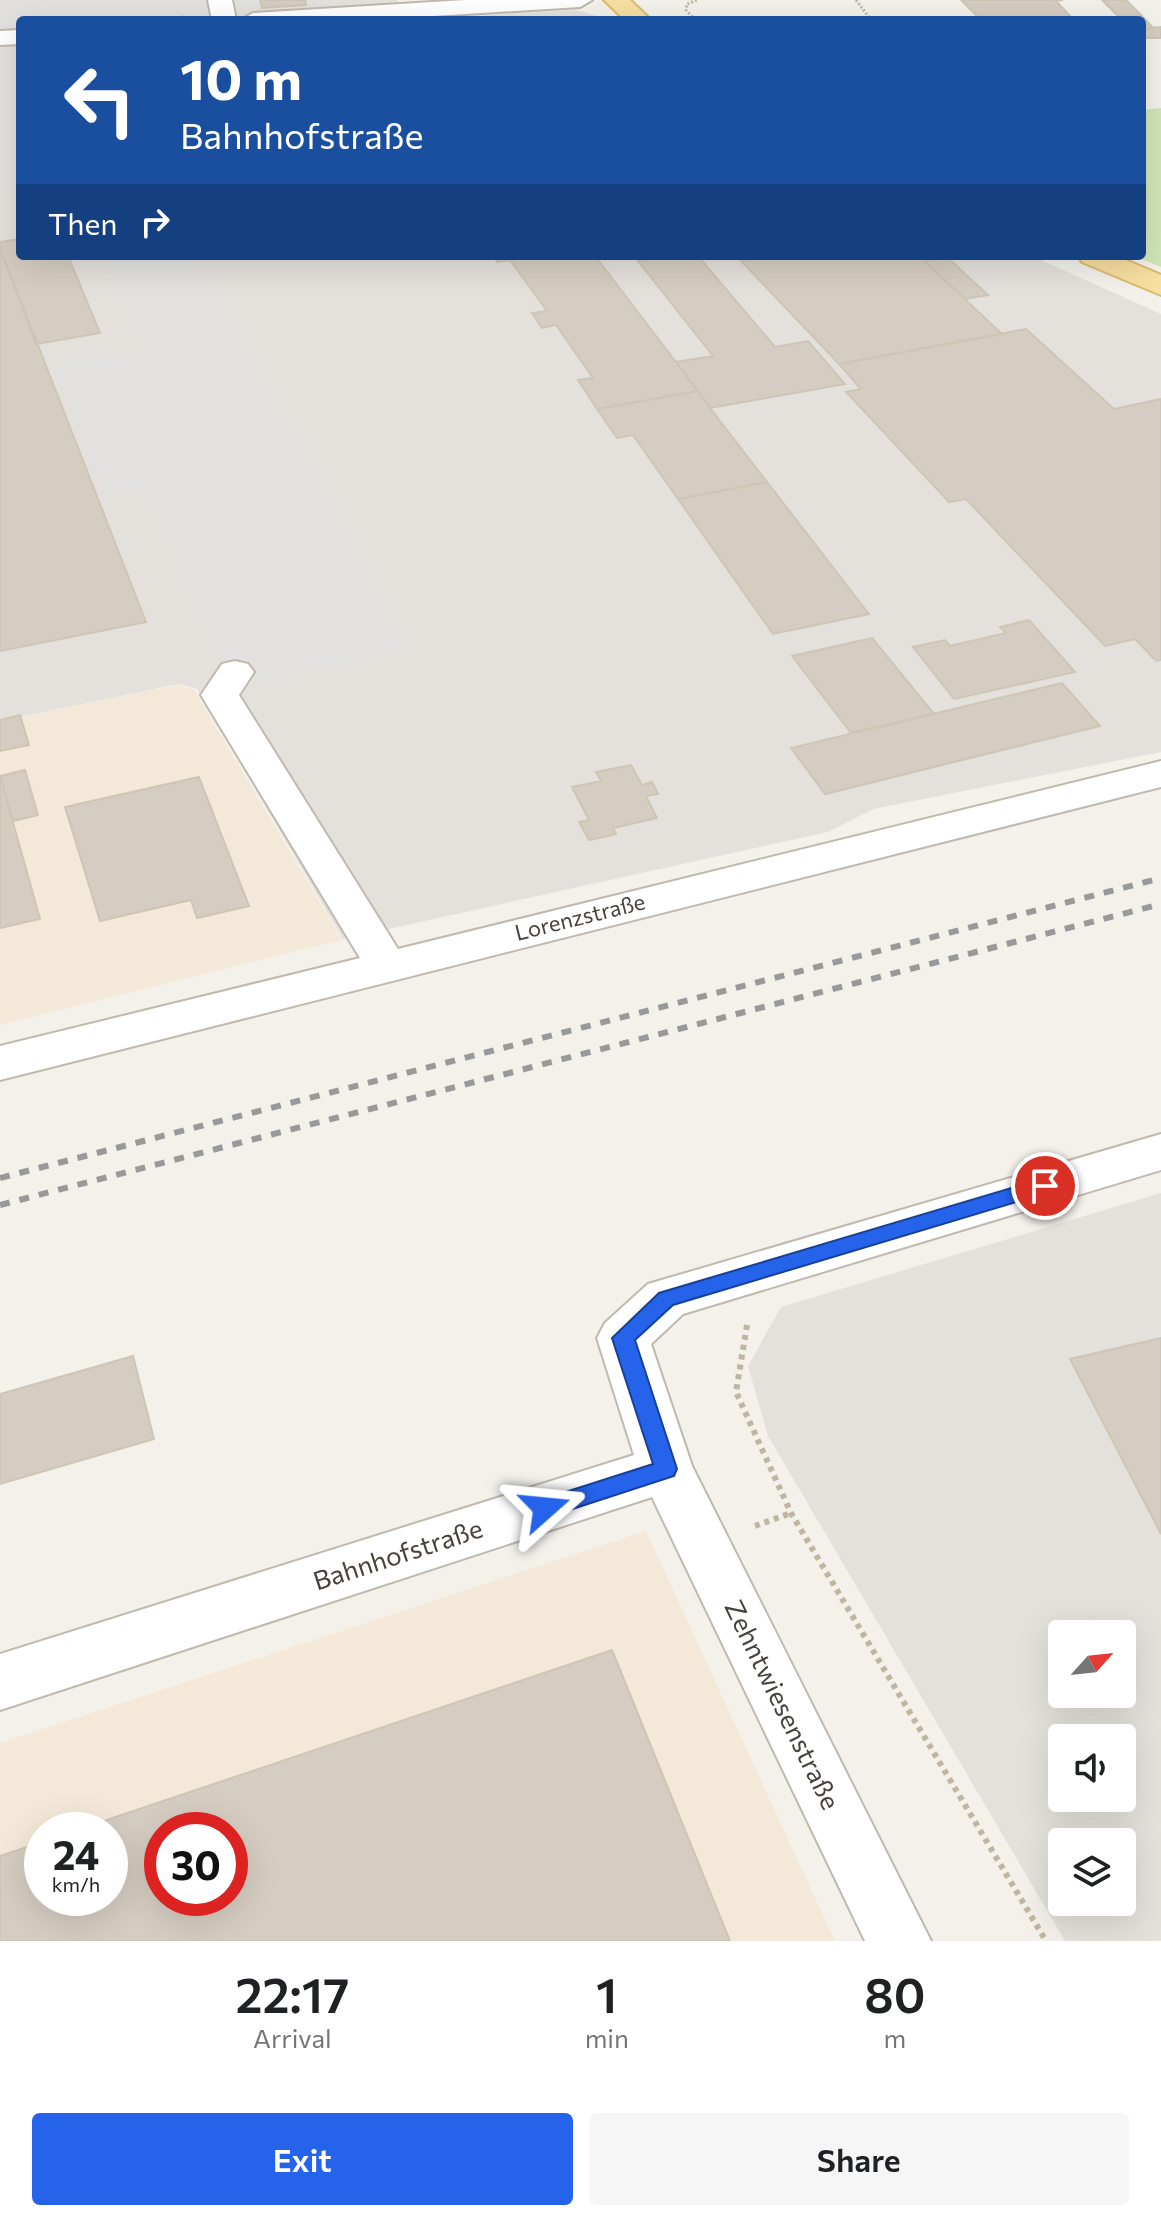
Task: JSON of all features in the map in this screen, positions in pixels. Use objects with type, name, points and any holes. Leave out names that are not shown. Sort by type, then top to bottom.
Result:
[{"type":"main road","points":[[614,0],[631,0]]},
{"type":"main road","points":[[614,0],[653,14]]},
{"type":"main road","points":[[1101,260],[1161,286]]},
{"type":"street","points":[[279,16],[337,7],[580,0]]},
{"type":"street","points":[[235,672],[220,695],[386,965]]},
{"type":"street","name":"Lorenzstraße","points":[[0,1063],[1161,774]]},
{"type":"street","points":[[666,1469],[623,1338],[666,1299],[1161,1152]]},
{"type":"street","name":"Bahnhofstraße","points":[[0,1682],[666,1469]]},
{"type":"street","name":"Zehntwiesenstraße","points":[[666,1469],[899,1941]]},
{"type":"path","points":[[691,16],[686,10],[687,4],[697,0]]},
{"type":"path","points":[[728,1280],[747,1324],[736,1392],[791,1513],[1046,1941]]},
{"type":"shaded area","points":[[0,0],[397,0],[403,16],[16,16],[16,260],[1041,260],[1161,314],[1161,752],[873,809],[828,832],[343,939],[197,689],[179,684],[0,721]]},
{"type":"shaded area","points":[[0,0],[90,0],[91,16],[16,16],[16,25],[0,27]]},
{"type":"shaded area","points":[[100,0],[260,0],[262,8],[155,16],[102,16]]},
{"type":"shaded area","points":[[575,10],[598,16],[473,16]]},
{"type":"shaded area","points":[[16,59],[16,200],[0,155],[0,60]]},
{"type":"shaded area","points":[[104,260],[196,260],[402,649],[229,687],[147,488],[102,495],[53,366],[145,349]]},
{"type":"shaded area","points":[[178,685],[194,690],[342,940],[0,1025],[0,721]]},
{"type":"shaded area","points":[[1161,1193],[1161,1941],[1065,1941],[1050,1916],[1136,1916],[1136,1828],[1048,1828],[1048,1912],[768,1436],[748,1366],[781,1307]]},
{"type":"shaded area","points":[[646,1531],[835,1941],[0,1941],[0,1743]]},
{"type":"green space","points":[[1161,108],[1161,267],[1144,260],[1146,110]]},
{"type":"building","points":[[260,0],[305,0],[306,5],[262,8]]},
{"type":"building","points":[[961,0],[1063,0],[1056,1],[1070,16],[977,16]]},
{"type":"building","points":[[1102,0],[1126,0],[1142,16],[1118,16]]},
{"type":"building","points":[[1161,27],[1161,38],[1146,38],[1146,29]]},
{"type":"building","points":[[16,240],[16,260],[70,260],[100,333],[36,344],[0,242]]},
{"type":"building","points":[[0,248],[146,622],[0,651]]},
{"type":"building","points":[[510,260],[598,260],[698,391],[597,409],[578,380],[593,378],[556,325],[542,328],[532,313],[547,311]]},
{"type":"building","points":[[701,260],[775,347],[808,341],[845,384],[710,408],[676,362],[713,356],[638,261]]},
{"type":"building","points":[[923,260],[1002,334],[839,364],[741,261]]},
{"type":"building","points":[[950,260],[988,295],[965,299],[925,261]]},
{"type":"building","points":[[1026,329],[1114,409],[1161,399],[1161,660],[1156,661],[1135,639],[1105,646],[966,499],[949,502],[846,392],[861,389],[839,364]]},
{"type":"building","points":[[698,391],[767,482],[678,499],[633,435],[617,438],[597,409]]},
{"type":"building","points":[[767,482],[869,614],[773,634],[678,499]]},
{"type":"building","points":[[1029,620],[1075,672],[954,699],[913,647],[945,640],[950,646],[1006,633],[1000,627]]},
{"type":"building","points":[[872,638],[934,714],[851,733],[792,656]]},
{"type":"building","points":[[1062,683],[1100,726],[825,794],[791,748]]},
{"type":"building","points":[[20,715],[29,745],[0,751],[0,720]]},
{"type":"building","points":[[631,765],[642,785],[652,782],[658,794],[646,796],[657,818],[613,828],[616,834],[589,840],[579,822],[589,820],[572,787],[601,781],[596,772]]},
{"type":"building","points":[[25,770],[38,815],[13,821],[0,776]]},
{"type":"building","points":[[0,776],[40,919],[0,928]]},
{"type":"building","points":[[199,777],[249,906],[197,918],[191,900],[100,921],[65,807]]},
{"type":"building","points":[[1161,1338],[1161,1534],[1070,1359]]},
{"type":"building","points":[[133,1356],[154,1439],[0,1484],[0,1394]]},
{"type":"building","points":[[612,1650],[730,1941],[0,1941],[0,1856],[24,1848],[24,1916],[128,1916],[128,1813]]},
{"type":"railway","points":[[0,1178],[1161,878]]},
{"type":"railway","points":[[0,1205],[1161,904]]},
{"type":"route","points":[[545,1508],[666,1469],[623,1338],[666,1299],[1045,1186]]}]
